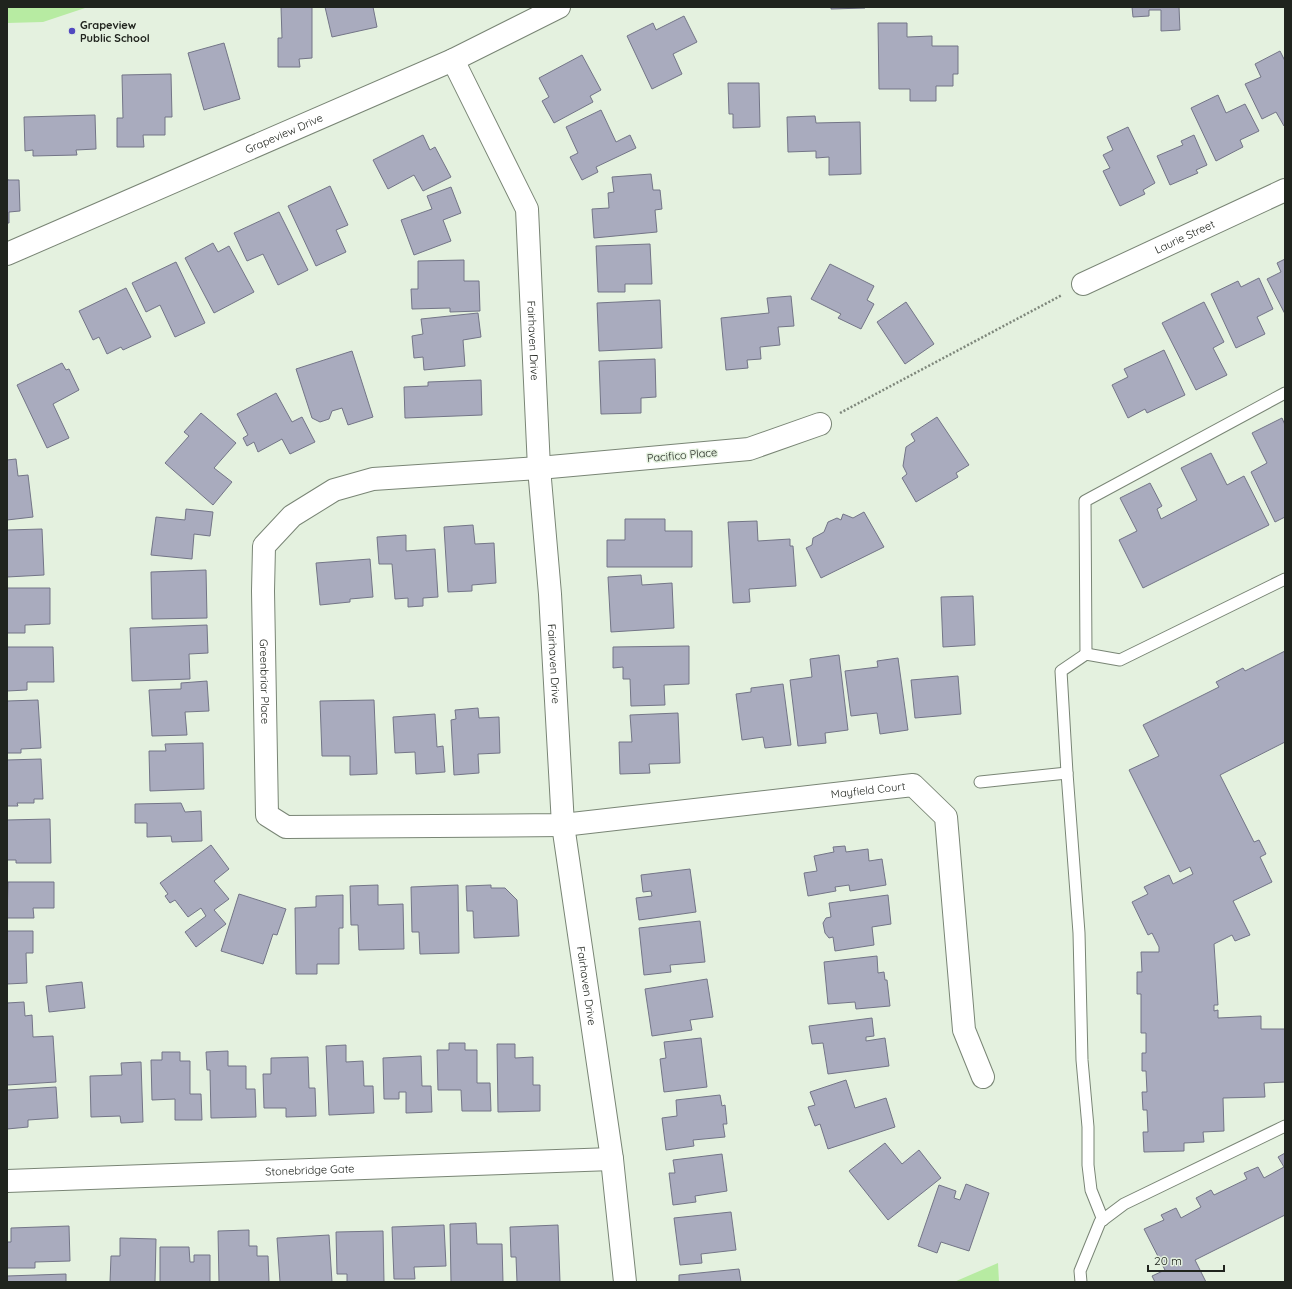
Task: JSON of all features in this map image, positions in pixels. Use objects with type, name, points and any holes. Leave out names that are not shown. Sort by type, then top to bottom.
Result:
[{"type":"street","name":"Grapeview Drive","points":[[7,254],[453,60],[559,7]]},
{"type":"street","name":"Fairhaven Drive","points":[[453,60],[527,209],[539,468],[550,594],[563,826],[612,1159],[625,1282]]},
{"type":"street","name":"Laurie Street","points":[[1083,284],[1285,190]]},
{"type":"street","name":"Pacifico Place","points":[[539,468],[749,449],[820,424]]},
{"type":"street","name":"Greenbriar Place","points":[[539,468],[373,479],[334,490],[292,516],[264,546],[263,591],[267,814],[286,827],[563,826]]},
{"type":"street","name":"Mayfield Court","points":[[563,826],[913,785],[946,817],[964,1030],[983,1077]]},
{"type":"street","name":"Stonebridge Gate","points":[[7,1181],[612,1159]]},
{"type":"lane","points":[[1086,654],[1085,501],[1285,393]]},
{"type":"lane","points":[[1103,1220],[1092,1190],[1088,1165],[1088,1127],[1082,1060],[1079,933],[1061,670],[1086,654],[1120,660],[1285,578]]},
{"type":"lane","points":[[980,782],[1067,773]]},
{"type":"lane","points":[[1081,1282],[1080,1271],[1100,1222],[1124,1204],[1285,1126]]},
{"type":"path","points":[[820,424],[1083,284]]},
{"type":"green space","points":[[7,7],[88,7],[43,22],[7,23]]},
{"type":"green space","points":[[998,1263],[999,1282],[954,1282]]},
{"type":"building","points":[[281,7],[312,7],[312,58],[299,59],[300,67],[278,67],[278,38],[282,38]]},
{"type":"building","points":[[325,7],[373,7],[377,27],[332,37]]},
{"type":"building","points":[[831,7],[865,7],[865,8],[831,9]]},
{"type":"building","points":[[1132,7],[1179,7],[1180,30],[1161,31],[1161,10],[1149,10],[1149,16],[1133,17]]},
{"type":"building","points":[[684,16],[697,42],[673,54],[682,74],[652,89],[627,36],[653,23],[656,30]]},
{"type":"building","points":[[878,23],[907,23],[907,37],[932,36],[932,46],[958,46],[958,74],[953,74],[953,86],[936,86],[936,101],[910,101],[910,89],[879,89]]},
{"type":"building","points":[[224,43],[240,99],[204,110],[188,53]]},
{"type":"building","points":[[1280,51],[1285,61],[1285,126],[1276,112],[1262,119],[1245,84],[1261,77],[1255,64]]},
{"type":"building","points":[[582,55],[601,90],[590,96],[593,102],[554,123],[542,101],[549,97],[539,78]]},
{"type":"building","points":[[171,74],[172,117],[165,117],[165,135],[143,135],[144,147],[117,147],[117,118],[123,118],[122,75]]},
{"type":"building","points":[[728,83],[759,83],[760,127],[733,128],[733,114],[729,114]]},
{"type":"building","points":[[1218,95],[1226,113],[1245,104],[1259,131],[1240,140],[1243,147],[1216,161],[1191,108]]},
{"type":"building","points":[[601,110],[616,142],[630,135],[636,148],[596,167],[598,172],[582,180],[570,157],[578,153],[566,127]]},
{"type":"building","points":[[95,115],[96,149],[76,150],[77,155],[33,156],[33,150],[25,151],[24,117]]},
{"type":"building","points":[[815,116],[816,123],[860,122],[861,174],[829,175],[829,157],[816,158],[816,151],[788,152],[787,117]]},
{"type":"building","points":[[1128,127],[1155,183],[1143,190],[1145,194],[1120,206],[1103,171],[1110,168],[1103,155],[1113,150],[1107,137]]},
{"type":"building","points":[[423,135],[430,150],[435,147],[451,177],[423,191],[414,175],[388,189],[373,160]]},
{"type":"building","points":[[1194,135],[1207,165],[1196,170],[1198,173],[1170,185],[1157,156],[1183,145],[1181,141]]},
{"type":"building","points":[[651,174],[653,190],[660,190],[662,209],[655,210],[657,232],[594,238],[592,209],[609,208],[608,193],[614,192],[612,177]]},
{"type":"building","points":[[7,177],[8,180],[19,180],[20,211],[9,212],[9,223],[7,223]]},
{"type":"building","points":[[330,186],[348,225],[336,230],[346,252],[316,266],[288,206]]},
{"type":"building","points":[[451,187],[461,213],[443,220],[451,241],[414,255],[401,220],[432,209],[427,196]]},
{"type":"building","points":[[279,212],[308,270],[278,285],[263,254],[247,261],[234,233]]},
{"type":"building","points":[[213,243],[218,252],[229,246],[254,292],[214,313],[185,258]]},
{"type":"building","points":[[650,244],[652,284],[625,284],[625,292],[598,292],[596,246]]},
{"type":"building","points":[[1285,259],[1285,314],[1267,279],[1281,272],[1277,263]]},
{"type":"building","points":[[464,260],[464,281],[479,281],[480,311],[450,312],[450,308],[412,309],[411,289],[418,289],[418,261]]},
{"type":"building","points":[[176,262],[205,323],[175,337],[160,305],[146,312],[132,283]]},
{"type":"building","points":[[830,264],[874,286],[867,300],[874,304],[861,329],[838,318],[841,314],[811,299]]},
{"type":"building","points":[[1259,278],[1273,309],[1257,317],[1265,334],[1236,348],[1211,294],[1238,281],[1241,287]]},
{"type":"building","points":[[126,288],[151,337],[123,350],[121,347],[107,354],[99,337],[93,340],[79,311]]},
{"type":"building","points":[[791,296],[794,326],[778,327],[780,345],[760,347],[761,359],[747,360],[748,368],[726,370],[721,318],[769,313],[767,298]]},
{"type":"building","points":[[660,300],[662,348],[599,351],[597,303]]},
{"type":"building","points":[[906,302],[934,344],[905,364],[877,322]]},
{"type":"building","points":[[1204,302],[1224,342],[1213,348],[1227,375],[1196,390],[1162,323]]},
{"type":"building","points":[[478,313],[481,337],[463,340],[465,366],[424,370],[423,357],[414,358],[412,336],[423,334],[421,319]]},
{"type":"building","points":[[1164,350],[1185,395],[1147,413],[1145,409],[1128,418],[1112,385],[1128,377],[1124,369]]},
{"type":"building","points":[[352,351],[373,417],[348,425],[342,408],[332,411],[329,419],[320,422],[312,418],[296,369]]},
{"type":"building","points":[[655,359],[656,397],[641,398],[641,413],[601,414],[599,361]]},
{"type":"building","points":[[62,363],[66,370],[69,369],[79,390],[53,404],[69,438],[47,448],[17,385]]},
{"type":"building","points":[[481,380],[482,415],[405,418],[404,387],[428,386],[428,382]]},
{"type":"building","points":[[276,393],[292,422],[302,417],[315,442],[290,454],[282,439],[258,452],[254,442],[247,446],[243,438],[248,435],[237,414]]},
{"type":"building","points":[[201,413],[236,443],[214,468],[232,482],[213,505],[165,463],[189,436],[184,432]]},
{"type":"building","points":[[937,417],[969,465],[956,473],[958,477],[916,502],[902,478],[907,474],[903,466],[906,447],[915,441],[911,434]]},
{"type":"building","points":[[1282,418],[1285,425],[1285,517],[1275,522],[1251,472],[1267,463],[1252,433]]},
{"type":"building","points":[[1211,453],[1227,485],[1244,476],[1269,525],[1143,588],[1119,540],[1137,531],[1120,498],[1150,483],[1162,506],[1157,509],[1161,519],[1197,500],[1181,468]]},
{"type":"building","points":[[16,459],[18,476],[28,475],[33,517],[7,520],[7,460]]},
{"type":"building","points":[[186,509],[213,512],[210,536],[194,534],[192,559],[151,555],[156,517],[185,520]]},
{"type":"building","points":[[864,512],[884,547],[821,578],[806,548],[812,545],[813,538],[824,532],[828,522],[837,518],[841,520],[843,514],[853,518]]},
{"type":"building","points":[[625,519],[665,519],[665,531],[692,531],[692,567],[607,567],[607,540],[625,540]]},
{"type":"building","points":[[757,521],[758,541],[790,539],[790,546],[793,546],[796,586],[749,589],[750,602],[733,603],[728,522]]},
{"type":"building","points":[[473,525],[475,544],[494,543],[496,583],[472,585],[472,591],[448,592],[444,527]]},
{"type":"building","points":[[42,529],[44,575],[7,577],[7,530]]},
{"type":"building","points":[[406,535],[406,551],[435,549],[438,597],[423,598],[423,606],[408,607],[408,598],[395,599],[392,564],[379,564],[377,537]]},
{"type":"building","points":[[370,559],[373,597],[350,599],[350,602],[320,605],[316,563]]},
{"type":"building","points":[[206,570],[207,618],[152,619],[151,572]]},
{"type":"building","points":[[641,575],[642,585],[672,583],[674,628],[611,632],[608,577]]},
{"type":"building","points":[[7,588],[50,588],[50,624],[25,625],[25,633],[7,633]]},
{"type":"building","points":[[973,596],[975,645],[943,647],[941,597]]},
{"type":"building","points":[[207,625],[208,653],[189,654],[190,679],[132,681],[130,628]]},
{"type":"building","points":[[689,646],[689,684],[664,685],[665,705],[631,706],[630,679],[623,679],[623,667],[613,668],[613,647]]},
{"type":"building","points":[[7,647],[53,647],[54,682],[27,682],[27,690],[7,691]]},
{"type":"building","points":[[1285,651],[1285,742],[1220,775],[1254,842],[1259,840],[1266,854],[1260,857],[1272,882],[1233,901],[1250,935],[1235,941],[1232,935],[1214,944],[1218,1005],[1214,1005],[1214,1011],[1218,1010],[1218,1018],[1261,1016],[1261,1029],[1285,1029],[1285,1082],[1264,1083],[1265,1097],[1223,1098],[1224,1131],[1203,1132],[1204,1142],[1184,1143],[1184,1151],[1144,1152],[1143,1132],[1148,1132],[1147,1110],[1143,1110],[1142,1092],[1147,1092],[1146,1071],[1142,1071],[1142,1053],[1146,1053],[1146,1033],[1141,1033],[1141,994],[1137,994],[1137,972],[1142,972],[1141,952],[1159,952],[1159,947],[1152,933],[1148,935],[1132,902],[1148,894],[1144,887],[1169,875],[1173,884],[1193,874],[1190,867],[1180,872],[1129,770],[1159,756],[1143,725],[1219,687],[1216,682],[1243,668],[1245,671]]},
{"type":"building","points":[[839,655],[848,730],[825,733],[826,743],[798,746],[790,680],[812,677],[810,659]]},
{"type":"building","points":[[898,658],[908,730],[880,734],[877,713],[851,716],[845,671],[878,667],[877,661]]},
{"type":"building","points":[[958,676],[961,714],[915,718],[911,680]]},
{"type":"building","points":[[207,681],[209,711],[185,712],[187,735],[152,736],[149,690],[181,689],[181,683]]},
{"type":"building","points":[[783,684],[791,745],[765,748],[763,737],[742,740],[736,694],[751,692],[751,688]]},
{"type":"building","points":[[38,700],[41,748],[21,749],[21,753],[7,753],[7,701]]},
{"type":"building","points":[[374,700],[377,774],[350,775],[350,756],[322,756],[320,701]]},
{"type":"building","points":[[478,708],[479,718],[499,717],[500,753],[478,754],[479,773],[454,775],[451,720],[456,719],[455,710]]},
{"type":"building","points":[[678,713],[680,763],[649,764],[650,773],[620,774],[619,742],[632,742],[630,715]]},
{"type":"building","points":[[435,714],[437,747],[443,746],[445,772],[416,774],[415,752],[395,753],[393,717]]},
{"type":"building","points":[[203,743],[204,789],[150,791],[149,751],[166,751],[165,744]]},
{"type":"building","points":[[41,759],[43,799],[34,799],[34,803],[17,803],[18,806],[7,806],[7,760]]},
{"type":"building","points":[[181,803],[185,812],[201,811],[202,841],[172,842],[171,836],[147,837],[147,823],[135,823],[135,804]]},
{"type":"building","points":[[50,819],[51,863],[16,863],[16,860],[7,860],[7,820]]},
{"type":"building","points":[[211,845],[229,869],[214,881],[229,899],[214,910],[226,924],[196,947],[185,932],[206,916],[201,908],[188,917],[175,900],[170,903],[165,896],[168,894],[160,883]]},
{"type":"building","points":[[845,846],[846,852],[868,849],[869,861],[882,859],[886,885],[850,891],[849,885],[835,887],[836,891],[808,896],[804,873],[817,871],[814,856],[834,852],[833,847]]},
{"type":"building","points":[[690,869],[696,912],[639,920],[636,898],[652,896],[651,891],[643,892],[641,875]]},
{"type":"building","points":[[8,882],[54,882],[54,908],[33,908],[34,918],[7,918]]},
{"type":"building","points":[[378,885],[378,905],[403,904],[404,949],[359,950],[358,925],[351,925],[350,886]]},
{"type":"building","points":[[458,885],[459,953],[420,954],[419,932],[412,932],[411,887]]},
{"type":"building","points":[[491,885],[491,888],[505,888],[517,900],[519,936],[474,938],[473,911],[467,911],[466,886]]},
{"type":"building","points":[[239,894],[286,909],[277,935],[273,934],[263,964],[221,951]]},
{"type":"building","points":[[343,895],[343,928],[339,928],[339,964],[317,964],[317,974],[296,974],[295,908],[316,907],[316,896]]},
{"type":"building","points":[[888,895],[891,924],[872,927],[874,945],[835,951],[833,937],[829,938],[825,933],[823,923],[826,918],[831,917],[829,903]]},
{"type":"building","points":[[700,921],[705,962],[670,965],[671,972],[644,975],[639,928]]},
{"type":"building","points":[[7,931],[33,931],[33,953],[26,953],[27,983],[7,984]]},
{"type":"building","points":[[877,956],[878,973],[884,972],[885,980],[887,980],[890,1006],[856,1009],[855,1002],[828,1004],[824,962]]},
{"type":"building","points":[[707,979],[713,1017],[690,1020],[692,1030],[652,1036],[645,989]]},
{"type":"building","points":[[82,982],[85,1008],[49,1012],[46,986]]},
{"type":"building","points":[[24,1002],[25,1016],[32,1015],[33,1037],[53,1036],[56,1082],[7,1085],[7,1003]]},
{"type":"building","points":[[872,1018],[874,1036],[866,1037],[866,1041],[885,1038],[889,1066],[828,1074],[823,1043],[812,1044],[809,1026]]},
{"type":"building","points":[[701,1038],[707,1087],[664,1092],[660,1059],[666,1058],[664,1042]]},
{"type":"building","points":[[449,1043],[465,1043],[465,1050],[477,1050],[477,1083],[490,1083],[491,1111],[462,1111],[461,1090],[438,1090],[437,1050],[449,1050]]},
{"type":"building","points":[[497,1044],[515,1044],[515,1058],[533,1057],[533,1085],[540,1085],[540,1111],[498,1112]]},
{"type":"building","points":[[346,1045],[346,1062],[363,1061],[364,1086],[373,1086],[374,1113],[329,1115],[326,1046]]},
{"type":"building","points":[[228,1051],[228,1066],[246,1066],[246,1089],[255,1089],[256,1117],[211,1118],[210,1070],[207,1070],[206,1052]]},
{"type":"building","points":[[162,1052],[180,1052],[180,1061],[190,1061],[190,1094],[201,1094],[202,1120],[175,1120],[175,1099],[152,1100],[151,1060],[162,1060]]},
{"type":"building","points":[[421,1056],[422,1086],[431,1086],[432,1112],[406,1113],[406,1092],[399,1092],[399,1099],[384,1099],[383,1058]]},
{"type":"building","points":[[308,1057],[309,1088],[315,1088],[316,1116],[286,1117],[286,1108],[264,1108],[263,1074],[271,1074],[271,1058]]},
{"type":"building","points":[[141,1062],[143,1122],[121,1123],[120,1116],[91,1117],[90,1076],[122,1075],[121,1063]]},
{"type":"building","points":[[846,1080],[855,1108],[886,1098],[895,1127],[828,1149],[820,1124],[815,1126],[808,1107],[815,1105],[810,1092]]},
{"type":"building","points":[[56,1087],[58,1118],[28,1120],[28,1127],[7,1129],[7,1090]]},
{"type":"building","points":[[720,1095],[722,1106],[725,1105],[727,1124],[723,1124],[725,1137],[693,1140],[694,1146],[666,1150],[662,1118],[677,1116],[676,1100]]},
{"type":"building","points":[[885,1143],[902,1164],[919,1150],[941,1178],[888,1220],[849,1171]]},
{"type":"building","points":[[1285,1153],[1285,1215],[1195,1260],[1206,1282],[1155,1282],[1152,1276],[1165,1270],[1144,1229],[1164,1220],[1161,1215],[1176,1208],[1181,1218],[1201,1207],[1196,1198],[1211,1190],[1214,1195],[1247,1179],[1244,1173],[1258,1167],[1264,1178],[1284,1167],[1278,1157]]},
{"type":"building","points":[[722,1154],[727,1191],[695,1196],[696,1202],[673,1205],[669,1173],[675,1173],[673,1160]]},
{"type":"building","points":[[966,1184],[989,1193],[969,1251],[941,1242],[937,1253],[918,1246],[939,1185],[956,1191],[954,1198],[960,1200]]},
{"type":"building","points":[[731,1212],[736,1250],[701,1254],[702,1263],[680,1265],[674,1218]]},
{"type":"building","points":[[476,1223],[477,1244],[502,1244],[503,1282],[451,1282],[450,1224]]},
{"type":"building","points":[[444,1225],[446,1266],[414,1267],[415,1279],[394,1279],[392,1227]]},
{"type":"building","points":[[558,1225],[560,1282],[517,1282],[516,1257],[511,1257],[510,1227]]},
{"type":"building","points":[[69,1226],[70,1261],[35,1262],[35,1268],[7,1268],[7,1242],[11,1242],[11,1228]]},
{"type":"building","points":[[249,1230],[249,1246],[257,1246],[257,1256],[268,1256],[269,1282],[219,1282],[218,1231]]},
{"type":"building","points":[[383,1231],[384,1282],[347,1282],[347,1274],[337,1274],[336,1232]]},
{"type":"building","points":[[329,1235],[332,1282],[280,1282],[277,1238]]},
{"type":"building","points":[[120,1238],[156,1239],[155,1282],[110,1282],[111,1256],[120,1256]]},
{"type":"building","points":[[160,1247],[189,1247],[190,1262],[194,1262],[194,1255],[210,1255],[210,1282],[160,1282]]},
{"type":"building","points":[[739,1269],[741,1282],[679,1282],[679,1275]]},
{"type":"building","points":[[66,1274],[66,1282],[7,1282],[7,1276]]},
{"type":"place","name":"Grapeview Public School","points":[[72,31]]}]
